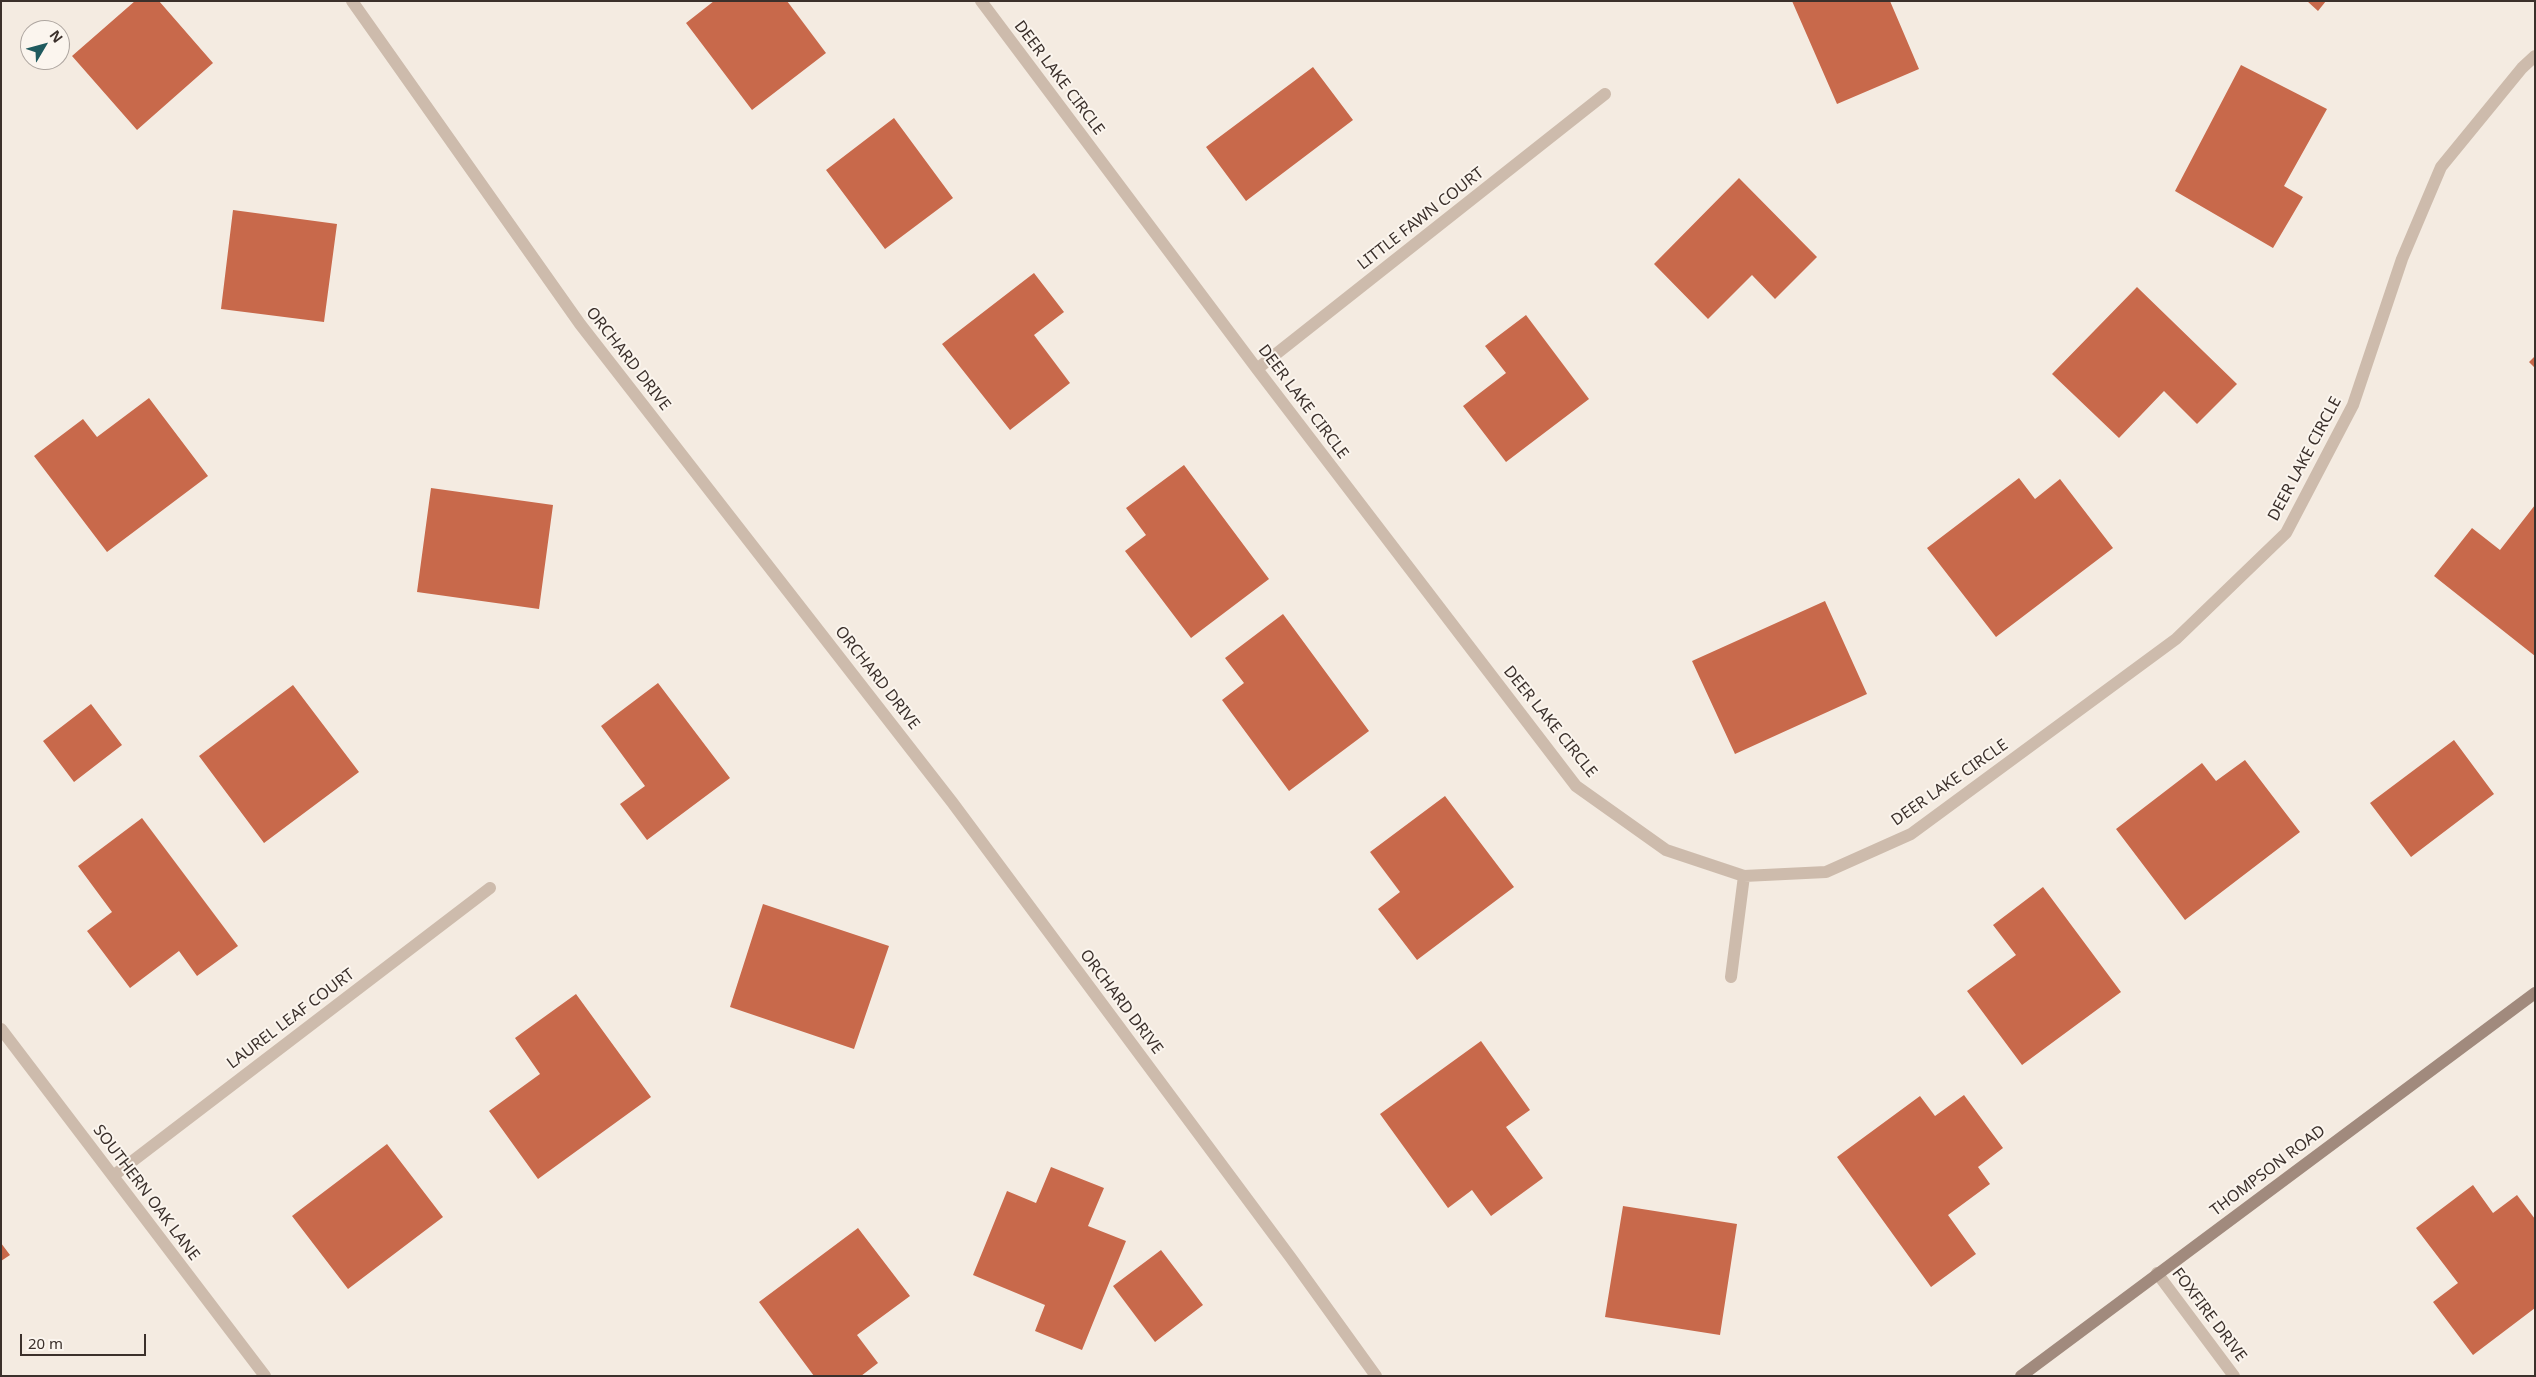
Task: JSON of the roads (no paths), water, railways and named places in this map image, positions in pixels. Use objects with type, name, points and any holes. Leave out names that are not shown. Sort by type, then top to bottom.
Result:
[{"type":"street","name":"ORCHARD DRIVE","points":[[352,1],[580,324],[952,802],[1291,1258],[1376,1376]]},
{"type":"street","name":"DEER LAKE CIRCLE","points":[[981,1],[1257,369],[1576,786],[1666,850],[1744,876],[1826,872],[1911,834],[2176,639],[2286,533],[2353,405],[2402,259],[2441,167],[2522,68],[2535,56]]},
{"type":"street","name":"LITTLE FAWN COURT","points":[[1257,369],[1605,94]]},
{"type":"street","points":[[1731,977],[1744,876]]},
{"type":"street","name":"LAUREL LEAF COURT","points":[[113,1176],[490,888]]},
{"type":"street","name":"THOMPSON ROAD","points":[[2021,1376],[2535,993]]},
{"type":"street","name":"SOUTHERN OAK LANE","points":[[1,1029],[265,1376]]},
{"type":"street","name":"FOXFIRE DRIVE","points":[[2157,1273],[2234,1376]]}]
